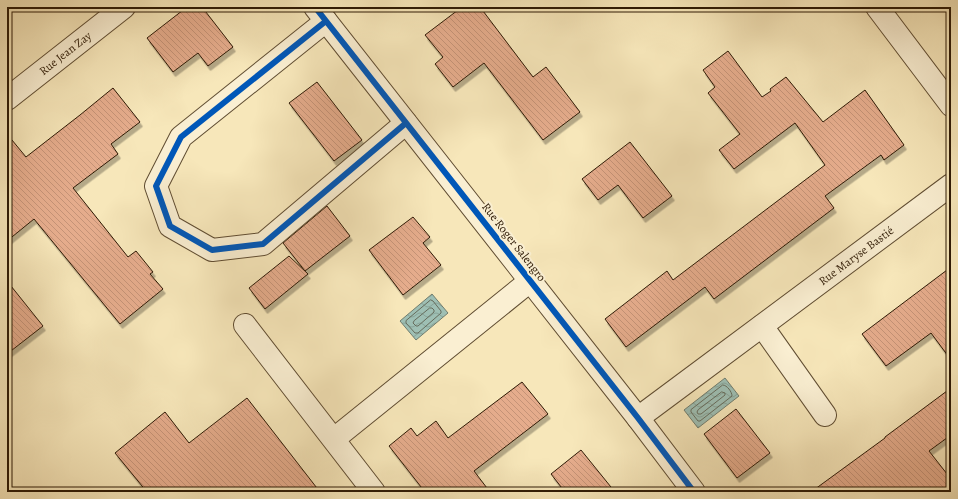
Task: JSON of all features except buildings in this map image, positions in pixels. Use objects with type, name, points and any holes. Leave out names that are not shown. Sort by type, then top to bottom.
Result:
[{"type":"street","name":"Rue Jean Zay","points":[[7,99],[124,7]]},
{"type":"street","points":[[877,7],[951,105]]},
{"type":"street","points":[[321,14],[181,137],[156,186],[170,226],[212,250],[263,244],[406,123]]},
{"type":"street","name":"Rue Roger Salengro","points":[[321,14],[638,418],[694,492]]},
{"type":"street","name":"Rue Maryse Bastié","points":[[638,418],[951,185]]},
{"type":"street","points":[[334,439],[530,281]]},
{"type":"street","points":[[245,325],[374,492]]},
{"type":"street","points":[[762,326],[825,415]]},
{"type":"water","points":[[432,294],[448,313],[416,340],[400,321]]},
{"type":"water","points":[[725,378],[739,396],[698,428],[684,410]]},
{"type":"cycle path","points":[[315,7],[638,418],[694,492]]},
{"type":"cycle path","points":[[326,21],[181,137],[156,186],[170,226],[212,250],[263,244],[406,123]]}]
